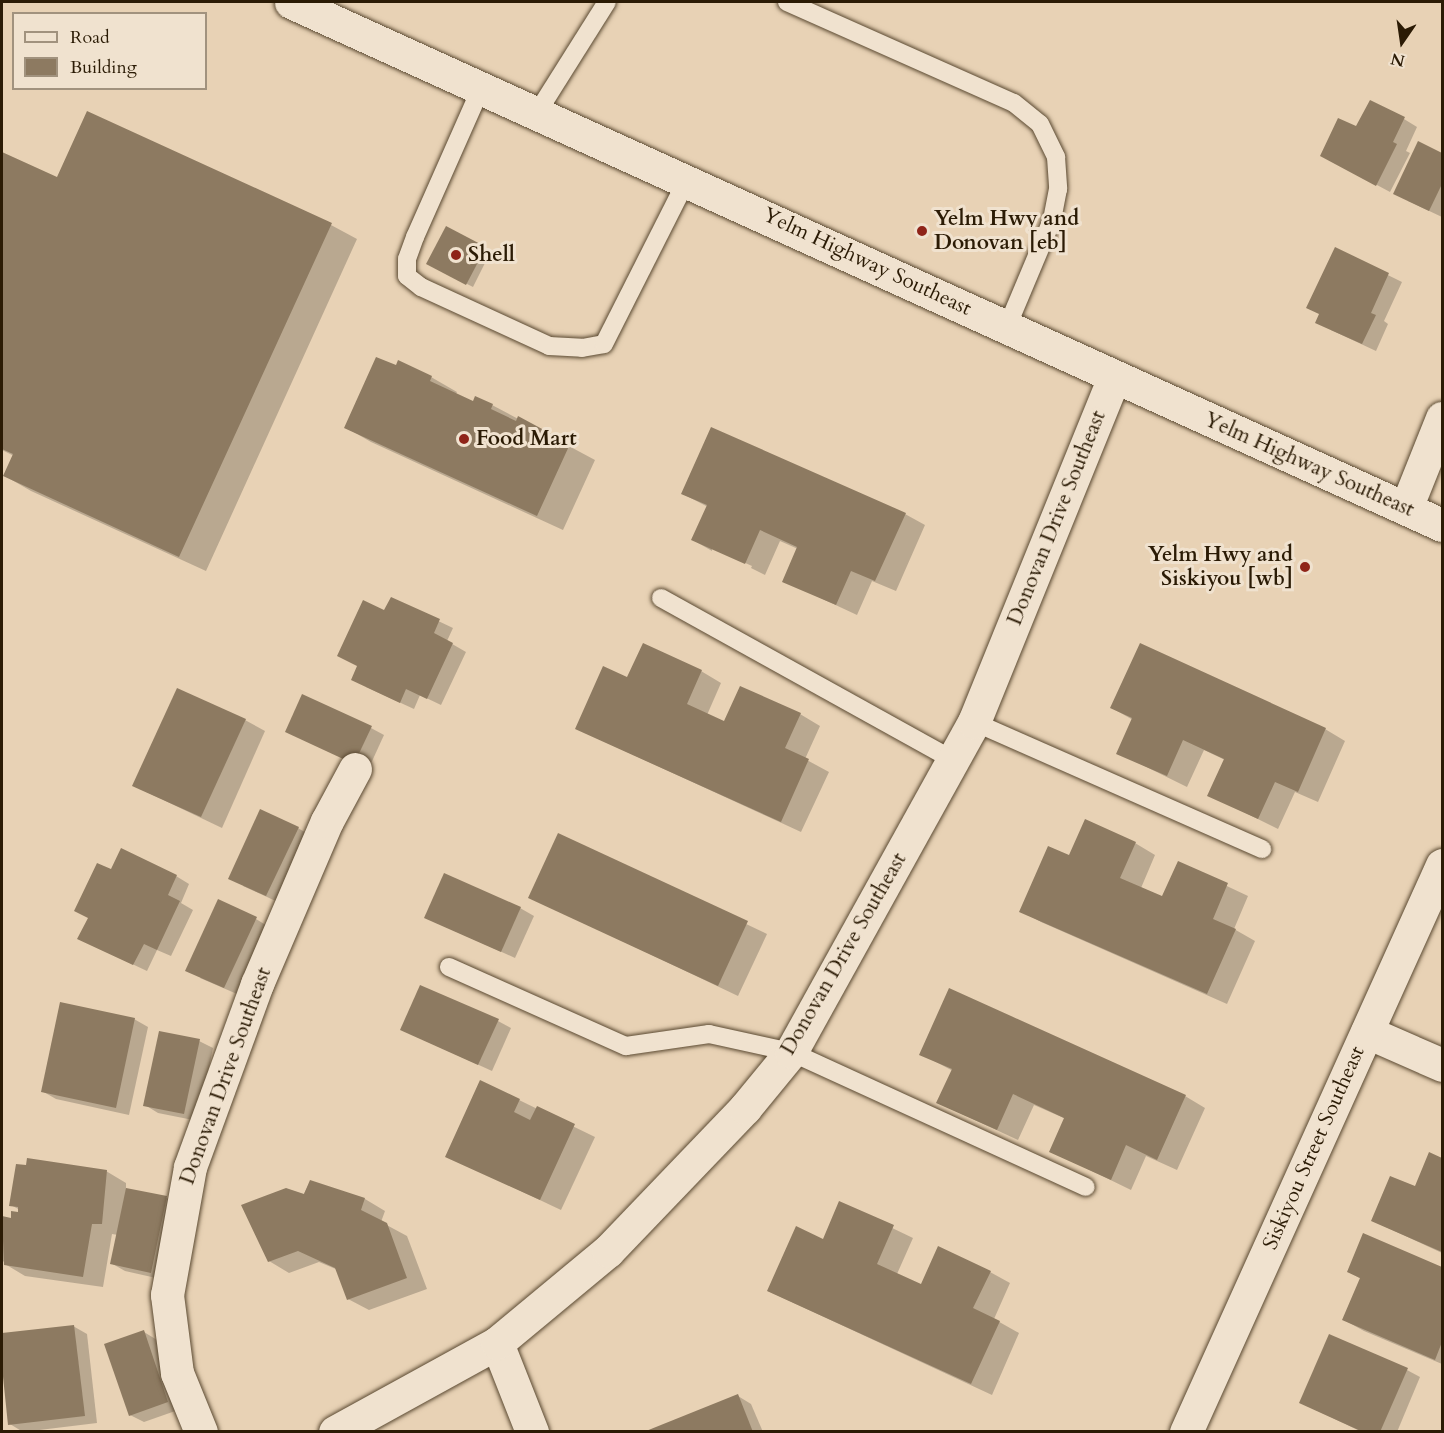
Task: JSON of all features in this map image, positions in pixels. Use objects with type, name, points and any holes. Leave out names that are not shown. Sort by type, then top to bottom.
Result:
[{"type":"street","name":"Yelm Highway Southeast","points":[[291,2],[1443,525]]},
{"type":"street","name":"Donovan Drive Southeast","points":[[335,1431],[496,1344],[608,1251],[745,1108],[791,1052],[974,722],[1114,377]]},
{"type":"street","points":[[1406,508],[1443,418]]},
{"type":"street","name":"Donovan Drive Southeast","points":[[201,1431],[177,1373],[166,1294],[190,1167],[257,984],[327,821],[355,769]]},
{"type":"street","name":"Siskiyou Street Southeast","points":[[1186,1431],[1443,865]]},
{"type":"street","points":[[1367,1032],[1443,1065]]},
{"type":"street","points":[[496,1344],[532,1431]]},
{"type":"lane","points":[[537,113],[607,2]]},
{"type":"lane","points":[[787,2],[1014,103],[1040,124],[1056,157],[1058,189],[1052,220],[1007,327]]},
{"type":"lane","points":[[481,88],[406,259],[407,276],[421,287],[549,346],[582,348],[604,344],[687,180]]},
{"type":"lane","points":[[661,598],[953,760]]},
{"type":"lane","points":[[974,722],[1262,849]]},
{"type":"lane","points":[[449,967],[626,1047],[709,1034],[791,1052],[1086,1187]]},
{"type":"building","points":[[1370,100],[1405,117],[1393,142],[1397,144],[1376,186],[1320,156],[1338,118],[1356,126]]},
{"type":"building","points":[[87,111],[332,223],[179,557],[3,476],[13,454],[2,449],[2,152],[57,177]]},
{"type":"building","points":[[1418,141],[1442,153],[1442,184],[1429,211],[1393,194]]},
{"type":"building","name":"Shell","points":[[446,226],[486,247],[466,285],[426,264]]},
{"type":"building","points":[[1335,247],[1389,273],[1371,313],[1376,315],[1362,344],[1315,323],[1319,314],[1306,308]]},
{"type":"building","name":"Food Mart","points":[[376,357],[396,365],[398,360],[432,376],[430,381],[473,401],[475,396],[493,404],[491,409],[516,421],[518,416],[570,444],[537,516],[344,428]]},
{"type":"building","points":[[711,427],[906,513],[875,581],[851,571],[836,605],[782,582],[797,547],[760,530],[745,564],[691,540],[707,505],[681,494]]},
{"type":"building","points":[[391,597],[440,619],[434,633],[453,643],[427,699],[406,689],[400,703],[351,680],[357,666],[337,656],[363,600],[384,610]]},
{"type":"building","points":[[643,643],[702,670],[687,704],[724,721],[740,686],[801,713],[785,748],[809,759],[781,822],[575,729],[603,666],[627,677]]},
{"type":"building","points":[[1140,643],[1326,728],[1298,792],[1275,782],[1258,819],[1207,796],[1224,759],[1183,740],[1167,776],[1116,754],[1132,718],[1110,708]]},
{"type":"building","points":[[177,688],[246,719],[201,817],[132,786]]},
{"type":"building","points":[[302,694],[372,726],[354,764],[285,732]]},
{"type":"building","points":[[260,809],[299,827],[266,896],[228,879]]},
{"type":"building","points":[[1085,819],[1136,842],[1120,878],[1162,896],[1178,861],[1228,883],[1213,919],[1236,929],[1207,994],[1019,912],[1048,846],[1069,855]]},
{"type":"building","points":[[558,833],[748,921],[718,986],[528,898]]},
{"type":"building","points":[[121,848],[177,875],[168,895],[180,901],[157,950],[144,944],[133,965],[77,939],[88,918],[74,911],[97,863],[111,869]]},
{"type":"building","points":[[444,873],[521,907],[501,952],[424,918]]},
{"type":"building","points":[[218,899],[257,917],[224,988],[185,971]]},
{"type":"building","points":[[420,985],[499,1019],[478,1065],[400,1030]]},
{"type":"building","points":[[949,988],[1186,1095],[1157,1160],[1126,1145],[1111,1180],[1049,1152],[1064,1118],[1013,1094],[997,1130],[936,1103],[952,1069],[919,1055]]},
{"type":"building","points":[[60,1002],[135,1018],[116,1108],[41,1092]]},
{"type":"building","points":[[159,1031],[200,1039],[184,1114],[143,1106]]},
{"type":"building","points":[[480,1080],[520,1099],[514,1112],[530,1120],[537,1106],[575,1124],[540,1200],[445,1157]]},
{"type":"building","points":[[1429,1152],[1442,1158],[1442,1252],[1371,1221],[1390,1176],[1415,1186]]},
{"type":"building","points":[[27,1158],[107,1170],[102,1224],[92,1224],[83,1277],[4,1265],[2,1216],[11,1218],[11,1211],[18,1212],[18,1207],[9,1206],[16,1164],[26,1165]]},
{"type":"building","points":[[310,1180],[365,1198],[361,1210],[387,1223],[407,1278],[347,1300],[335,1268],[298,1251],[268,1262],[241,1205],[286,1188],[304,1194]]},
{"type":"building","points":[[126,1188],[167,1196],[151,1273],[110,1264]]},
{"type":"building","points":[[839,1201],[894,1225],[877,1264],[921,1284],[938,1246],[991,1271],[973,1308],[1000,1321],[971,1384],[767,1291],[796,1226],[823,1239]]},
{"type":"building","points":[[1363,1233],[1442,1267],[1442,1342],[1435,1360],[1342,1320],[1360,1278],[1347,1272]]},
{"type":"building","points":[[74,1325],[85,1416],[8,1425],[2,1367],[2,1333]]},
{"type":"building","points":[[144,1330],[168,1402],[129,1416],[104,1344]]},
{"type":"building","points":[[1329,1334],[1408,1368],[1380,1432],[1363,1432],[1299,1403]]},
{"type":"building","points":[[738,1394],[753,1432],[646,1432],[646,1431]]},
{"type":"place","name":"Yelm Hwy and Donovan [eb]","points":[[922,231]]},
{"type":"place","name":"Shell","points":[[456,255]]},
{"type":"place","name":"Food Mart","points":[[464,439]]},
{"type":"place","name":"Yelm Hwy and Siskiyou [wb]","points":[[1305,567]]}]
